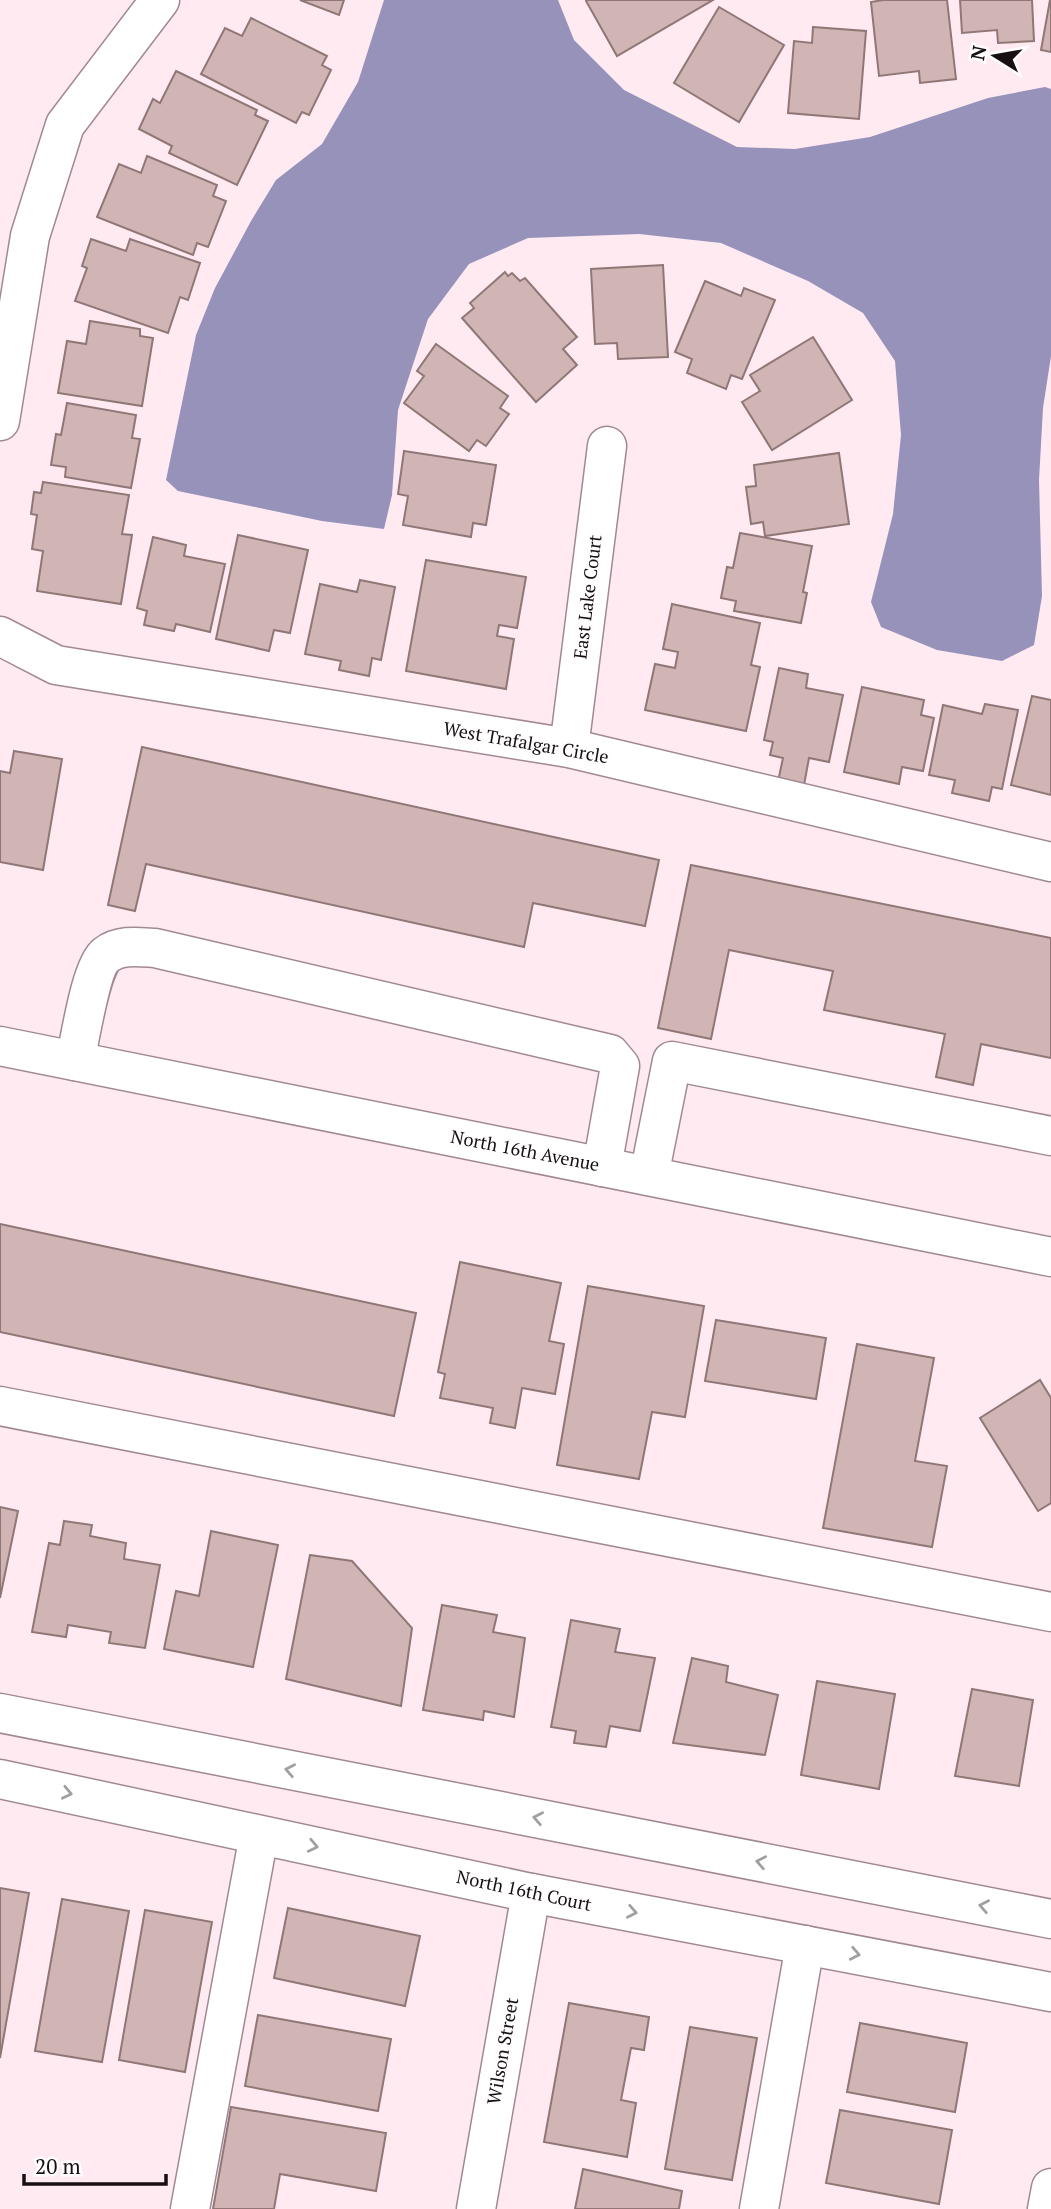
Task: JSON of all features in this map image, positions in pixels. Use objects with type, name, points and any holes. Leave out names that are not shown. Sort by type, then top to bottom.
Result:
[{"type":"street","points":[[0,421],[30,236],[65,125],[160,0]]},
{"type":"street","name":"East Lake Court","points":[[569,748],[607,446]]},
{"type":"street","name":"West Trafalgar Circle","points":[[0,636],[56,665],[569,748],[1051,862]]},
{"type":"street","points":[[75,1061],[96,971],[106,955],[129,946],[155,948],[610,1054],[620,1066],[602,1167]]},
{"type":"street","name":"North 16th Avenue","points":[[0,1046],[1051,1257]]},
{"type":"street","points":[[649,1176],[672,1061],[1051,1136]]},
{"type":"street","points":[[0,1406],[1051,1612]]},
{"type":"street","points":[[0,1713],[1051,1919]]},
{"type":"street","name":"North 16th Court","points":[[0,1779],[531,1893],[1051,1992]]},
{"type":"street","points":[[190,2209],[259,1835]]},
{"type":"street","name":"Wilson Street","points":[[476,2209],[531,1893]]},
{"type":"street","points":[[759,2209],[805,1945]]},
{"type":"street","points":[[1047,2209],[1051,2188]]},
{"type":"shaded area","points":[[384,0],[558,0],[574,40],[624,90],[737,147],[795,149],[870,137],[988,98],[1045,87],[1051,89],[1051,356],[1043,408],[1039,480],[1042,596],[1034,645],[1002,661],[937,650],[881,627],[871,602],[893,514],[901,435],[895,361],[863,313],[808,281],[721,243],[639,234],[528,238],[469,264],[428,319],[398,410],[392,495],[384,529],[322,521],[178,491],[166,480],[196,335],[215,288],[276,180],[322,144],[358,82]]},
{"type":"building","points":[[300,0],[344,0],[339,15]]},
{"type":"building","points":[[587,0],[713,0],[617,56]]},
{"type":"building","points":[[947,0],[956,79],[920,83],[919,71],[879,76],[871,2]]},
{"type":"building","points":[[960,0],[1032,0],[1034,41],[998,43],[997,30],[962,33]]},
{"type":"building","points":[[1051,0],[1051,52],[1041,50]]},
{"type":"building","points":[[719,7],[784,45],[739,122],[674,83]]},
{"type":"building","points":[[251,18],[327,56],[322,65],[331,70],[309,115],[302,112],[296,123],[201,74],[225,28],[242,36]]},
{"type":"building","points":[[813,27],[866,31],[859,119],[788,113],[794,41],[812,43]]},
{"type":"building","points":[[176,71],[257,110],[255,115],[268,121],[237,185],[169,153],[172,146],[139,129],[153,99],[160,103]]},
{"type":"building","points":[[147,156],[217,185],[213,196],[226,201],[208,247],[197,243],[193,255],[97,217],[119,164],[141,173]]},
{"type":"building","points":[[91,239],[126,251],[130,239],[200,263],[188,300],[180,297],[168,333],[75,301],[87,268],[82,266]]},
{"type":"building","points":[[663,265],[668,357],[618,359],[617,343],[595,344],[591,269]]},
{"type":"building","points":[[505,272],[508,276],[512,273],[520,281],[525,278],[577,337],[563,349],[577,365],[536,402],[462,318],[474,308],[470,303]]},
{"type":"building","points":[[705,281],[741,296],[744,288],[775,300],[742,379],[731,375],[726,389],[687,373],[692,359],[675,352]]},
{"type":"building","points":[[90,321],[140,329],[140,336],[153,338],[142,406],[58,393],[67,341],[86,344]]},
{"type":"building","points":[[813,337],[852,400],[772,450],[742,402],[760,391],[750,375]]},
{"type":"building","points":[[436,344],[508,396],[500,408],[509,414],[486,446],[477,440],[469,451],[404,403],[424,376],[417,371]]},
{"type":"building","points":[[67,403],[136,415],[132,438],[140,439],[131,488],[65,477],[66,467],[51,465],[56,434],[61,435]]},
{"type":"building","points":[[404,451],[496,465],[486,525],[473,523],[471,537],[403,525],[408,496],[398,494]]},
{"type":"building","points":[[839,453],[849,524],[765,536],[763,522],[751,524],[746,487],[756,486],[754,465]]},
{"type":"building","points":[[43,482],[129,495],[122,534],[132,535],[121,604],[37,591],[43,551],[32,549],[37,515],[31,514],[34,492],[41,493]]},
{"type":"building","points":[[740,533],[812,546],[803,592],[807,593],[801,623],[734,611],[736,601],[721,598],[727,567],[733,568]]},
{"type":"building","points":[[238,535],[308,550],[290,633],[274,630],[269,651],[216,639]]},
{"type":"building","points":[[153,537],[186,545],[184,556],[225,564],[210,632],[176,624],[174,631],[144,625],[147,611],[137,608]]},
{"type":"building","points":[[426,560],[526,577],[517,628],[499,625],[497,636],[514,639],[506,689],[406,671]]},
{"type":"building","points":[[360,580],[395,587],[381,660],[372,658],[369,676],[339,670],[341,661],[305,654],[320,584],[357,592]]},
{"type":"building","points":[[672,604],[760,623],[751,665],[760,667],[746,731],[645,710],[655,664],[675,668],[678,652],[663,649]]},
{"type":"building","points":[[779,668],[808,674],[806,688],[843,695],[829,762],[809,758],[802,796],[776,791],[783,758],[770,755],[773,742],[764,740]]},
{"type":"building","points":[[862,687],[924,700],[921,715],[934,718],[923,771],[902,767],[899,784],[844,772]]},
{"type":"building","points":[[1032,696],[1051,700],[1051,795],[1011,785]]},
{"type":"building","points":[[985,704],[1018,710],[1002,789],[992,787],[989,801],[952,793],[955,780],[929,775],[943,705],[982,714]]},
{"type":"building","points":[[142,747],[659,860],[645,926],[533,903],[524,947],[146,864],[135,911],[108,905]]},
{"type":"building","points":[[14,751],[62,759],[43,870],[0,862],[0,771],[10,773]]},
{"type":"building","points":[[691,865],[1051,938],[1051,1058],[981,1044],[973,1085],[936,1077],[945,1034],[824,1010],[833,971],[729,950],[711,1039],[658,1028]]},
{"type":"building","points":[[0,1224],[416,1313],[394,1416],[0,1332]]},
{"type":"building","points":[[460,1262],[561,1283],[549,1341],[564,1344],[555,1394],[522,1388],[515,1428],[490,1423],[493,1408],[440,1398],[445,1374],[438,1372]]},
{"type":"building","points":[[588,1286],[704,1306],[685,1417],[652,1412],[639,1479],[557,1465]]},
{"type":"building","points":[[716,1320],[826,1338],[816,1399],[705,1381]]},
{"type":"building","points":[[857,1344],[934,1358],[915,1461],[947,1466],[932,1547],[823,1528]]},
{"type":"building","points":[[1040,1380],[1051,1398],[1051,1503],[1038,1511],[980,1418]]},
{"type":"building","points":[[0,1507],[18,1511],[0,1598]]},
{"type":"building","points":[[64,1521],[92,1525],[90,1536],[126,1543],[124,1559],[160,1565],[145,1648],[109,1643],[111,1632],[68,1625],[66,1637],[32,1632],[49,1543],[60,1545]]},
{"type":"building","points":[[211,1531],[278,1545],[253,1667],[164,1649],[176,1591],[199,1596]]},
{"type":"building","points":[[310,1555],[352,1561],[412,1628],[401,1706],[286,1679]]},
{"type":"building","points":[[442,1605],[497,1615],[493,1632],[525,1638],[514,1717],[484,1711],[483,1720],[423,1710]]},
{"type":"building","points":[[571,1620],[620,1629],[615,1652],[655,1658],[640,1731],[610,1726],[606,1747],[574,1743],[576,1731],[551,1727]]},
{"type":"building","points":[[692,1658],[728,1666],[726,1682],[778,1695],[765,1755],[673,1743]]},
{"type":"building","points":[[817,1681],[895,1694],[879,1789],[801,1775]]},
{"type":"building","points":[[972,1689],[1033,1700],[1019,1786],[955,1776]]},
{"type":"building","points":[[0,1888],[29,1893],[0,2058]]},
{"type":"building","points":[[62,1899],[129,1911],[102,2062],[35,2051]]},
{"type":"building","points":[[288,1908],[420,1936],[405,2006],[274,1978]]},
{"type":"building","points":[[145,1910],[212,1922],[185,2072],[119,2060]]},
{"type":"building","points":[[569,2003],[649,2017],[644,2050],[631,2048],[621,2100],[636,2103],[627,2157],[544,2142]]},
{"type":"building","points":[[258,2015],[391,2039],[378,2111],[245,2086]]},
{"type":"building","points":[[860,2023],[967,2043],[955,2112],[847,2092]]},
{"type":"building","points":[[690,2027],[757,2038],[732,2180],[665,2169]]},
{"type":"building","points":[[231,2107],[386,2133],[376,2191],[280,2174],[274,2209],[213,2209]]},
{"type":"building","points":[[840,2110],[952,2130],[939,2204],[826,2183]]},
{"type":"building","points":[[583,2169],[682,2191],[679,2209],[575,2209]]}]
